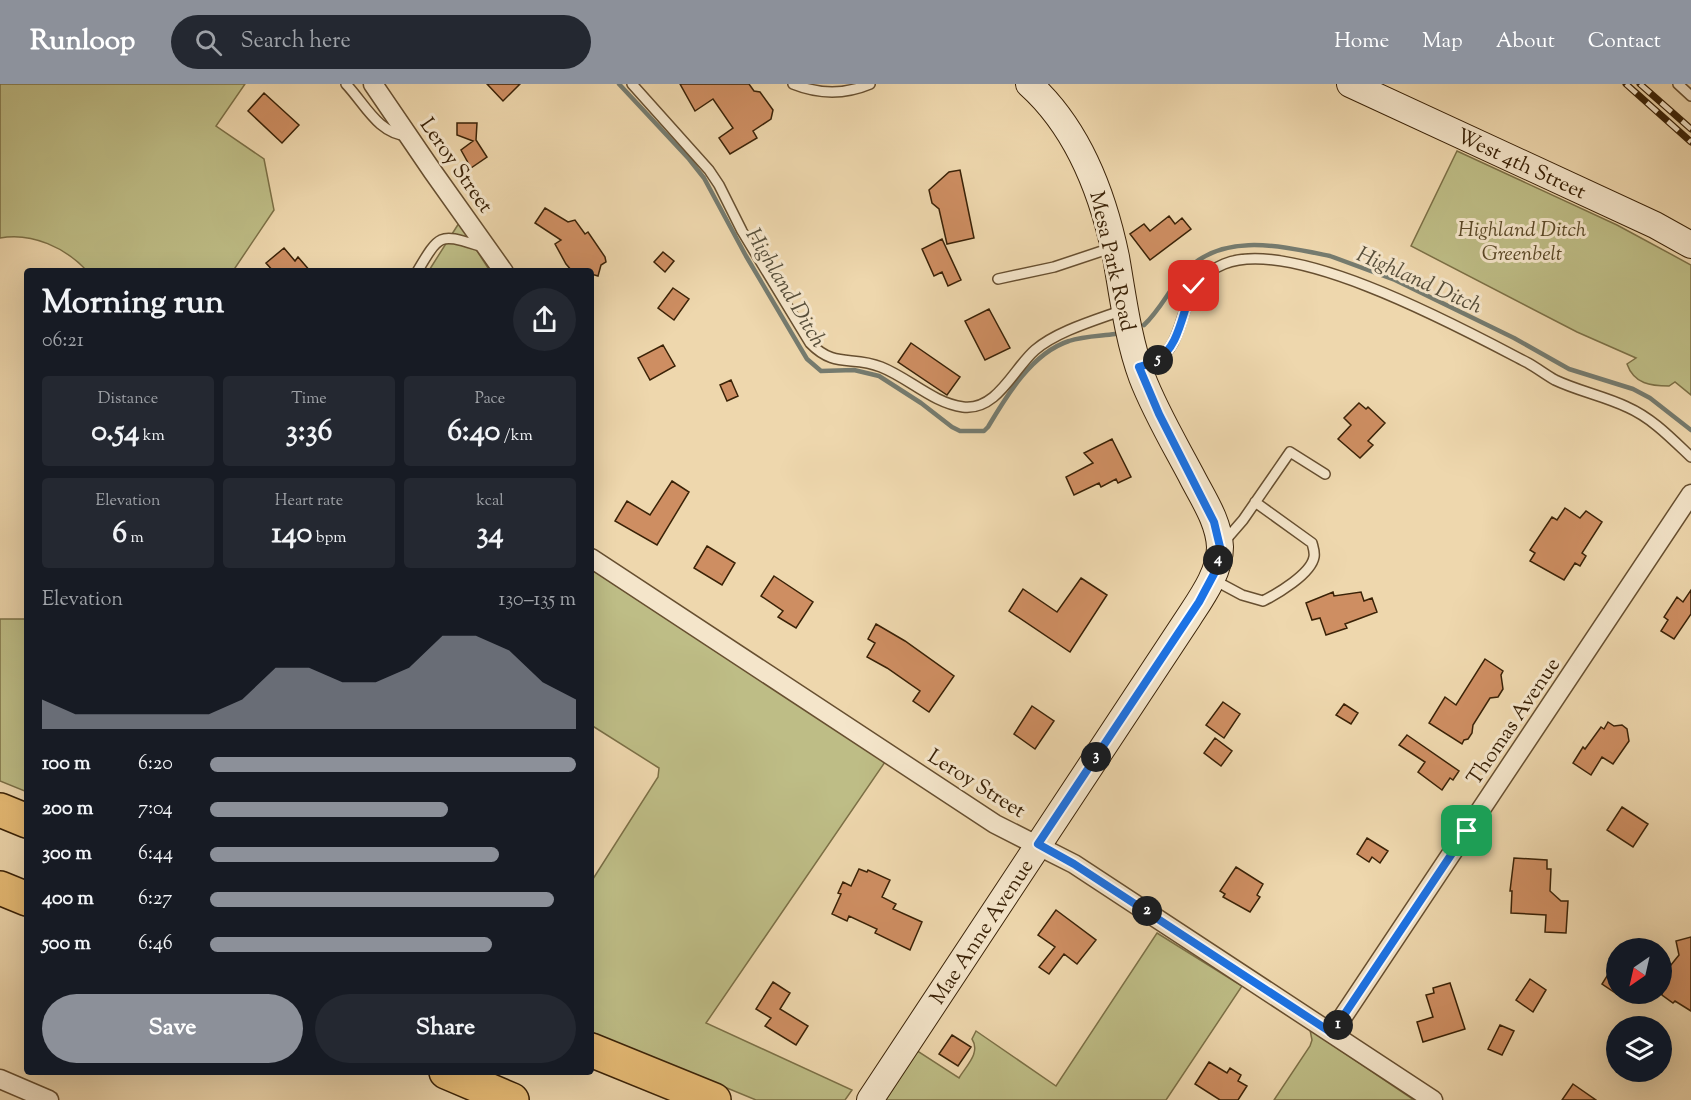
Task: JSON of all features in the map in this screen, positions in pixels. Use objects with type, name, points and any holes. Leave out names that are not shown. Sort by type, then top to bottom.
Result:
[{"type":"highway","points":[[0,810],[24,819]]},
{"type":"highway","points":[[0,888],[24,898]]},
{"type":"highway","points":[[594,1051],[714,1100]]},
{"type":"highway","points":[[453,1075],[512,1100]]},
{"type":"street","name":"Leroy Street","points":[[373,84],[501,268]]},
{"type":"street","name":"Mesa Park Road","points":[[1029,84],[1059,118],[1084,159],[1100,196],[1139,367],[1159,414],[1214,522],[1220,547]]},
{"type":"street","name":"West 4th Street","points":[[1350,84],[1655,225],[1691,245]]},
{"type":"street","name":"Thomas Avenue","points":[[1332,1033],[1691,494]]},
{"type":"street","name":"Mae Anne Avenue","points":[[870,1100],[1189,617],[1212,578],[1220,547]]},
{"type":"street","name":"Leroy Street","points":[[594,560],[995,824],[1074,864],[1433,1100]]},
{"type":"street","points":[[0,1079],[49,1100]]},
{"type":"lane","points":[[346,84],[387,130],[394,134],[408,136]]},
{"type":"lane","points":[[632,84],[709,170],[742,231],[810,343],[825,357],[871,363],[950,404],[961,407],[980,406],[994,396],[1026,358],[1047,341],[1125,309]]},
{"type":"lane","points":[[793,84],[805,89],[828,93],[855,90],[870,84]]},
{"type":"lane","points":[[1678,84],[1691,96]]},
{"type":"lane","points":[[420,268],[436,243],[444,238],[452,237],[488,249]]},
{"type":"lane","points":[[998,279],[1054,267],[1113,248]]},
{"type":"lane","points":[[1139,367],[1157,361],[1165,353],[1178,330],[1194,286],[1207,275],[1221,265],[1234,260],[1273,259],[1349,279],[1463,330],[1553,379],[1629,407],[1663,430],[1691,457]]},
{"type":"lane","points":[[1220,547],[1243,520],[1290,452],[1325,474]]},
{"type":"lane","points":[[1212,578],[1242,595],[1263,601],[1285,590],[1312,564],[1315,555],[1312,543],[1255,502]]},
{"type":"green space","points":[[0,84],[245,84],[216,126],[264,159],[274,210],[235,268],[84,268],[69,255],[48,244],[24,237],[0,238]]},
{"type":"green space","name":"Highland Ditch Greenbelt","points":[[1457,151],[1617,225],[1691,265],[1691,395],[1675,382],[1669,386],[1644,383],[1634,376],[1627,364],[1636,358],[1577,332],[1411,246]]},
{"type":"green space","points":[[459,223],[488,268],[431,268]]},
{"type":"green space","points":[[594,571],[885,762],[706,1023],[852,1090],[845,1100],[756,1100],[594,1033],[594,877],[658,777],[659,768],[594,727]]},
{"type":"green space","points":[[0,619],[24,619],[24,791],[0,781]]},
{"type":"green space","points":[[1157,933],[1242,986],[1166,1100],[883,1100],[916,1050],[959,1078],[974,1054],[972,1039],[976,1031],[1056,1086]]},
{"type":"green space","points":[[1310,1030],[1414,1100],[1274,1100],[1310,1046],[1312,1040]]},
{"type":"building","points":[[487,84],[520,84],[503,101]]},
{"type":"building","points":[[680,84],[749,84],[754,91],[760,92],[773,110],[771,119],[753,131],[757,138],[730,154],[719,138],[733,128],[713,99],[695,111]]},
{"type":"building","points":[[264,93],[299,125],[282,143],[248,111]]},
{"type":"building","points":[[457,123],[477,123],[476,140],[487,157],[471,168],[461,150],[473,141],[457,135]]},
{"type":"building","points":[[960,170],[974,238],[947,244],[939,209],[932,203],[929,190],[949,172]]},
{"type":"building","points":[[545,208],[568,222],[575,220],[585,234],[588,232],[605,257],[606,262],[601,265],[598,276],[594,275],[594,268],[569,268],[555,244],[561,240],[535,223]]},
{"type":"building","points":[[1169,216],[1175,224],[1182,218],[1191,229],[1150,260],[1130,234],[1144,224],[1150,231]]},
{"type":"building","points":[[942,239],[961,280],[948,286],[942,272],[934,276],[922,249]]},
{"type":"building","points":[[284,248],[295,261],[298,257],[308,268],[270,268],[266,263]]},
{"type":"building","points":[[663,252],[674,261],[665,272],[654,262]]},
{"type":"building","points":[[673,288],[689,299],[674,320],[658,308]]},
{"type":"building","points":[[989,309],[1010,348],[985,360],[965,321]]},
{"type":"building","points":[[911,343],[960,377],[947,395],[898,362]]},
{"type":"building","points":[[663,345],[675,366],[650,380],[638,358]]},
{"type":"building","points":[[731,380],[738,396],[727,401],[720,385]]},
{"type":"building","points":[[1359,403],[1366,409],[1368,407],[1385,423],[1368,441],[1373,445],[1360,458],[1338,439],[1351,425],[1344,418]]},
{"type":"building","points":[[1112,439],[1131,477],[1118,483],[1116,479],[1101,487],[1099,483],[1074,495],[1066,477],[1093,463],[1084,453]]},
{"type":"building","points":[[672,481],[689,492],[657,545],[615,521],[627,501],[650,515]]},
{"type":"building","points":[[1565,508],[1580,518],[1586,511],[1602,522],[1582,553],[1586,556],[1580,566],[1575,563],[1564,580],[1530,561],[1535,553],[1530,550],[1552,517],[1557,520]]},
{"type":"building","points":[[707,546],[735,563],[722,585],[694,568]]},
{"type":"building","points":[[774,576],[813,602],[796,628],[778,617],[783,611],[761,596]]},
{"type":"building","points":[[1081,578],[1107,595],[1070,652],[1009,611],[1023,589],[1057,612]]},
{"type":"building","points":[[1691,590],[1691,614],[1674,639],[1661,631],[1668,620],[1664,617],[1677,597],[1683,602]]},
{"type":"building","points":[[1333,592],[1334,596],[1361,592],[1364,601],[1372,598],[1377,612],[1345,624],[1347,628],[1326,635],[1320,618],[1312,620],[1306,603]]},
{"type":"building","points":[[876,624],[905,641],[954,676],[929,712],[913,701],[920,691],[867,657],[875,643],[868,639]]},
{"type":"building","points":[[1485,659],[1503,671],[1501,675],[1503,689],[1498,697],[1490,698],[1473,725],[1472,733],[1462,744],[1429,723],[1445,697],[1456,705]]},
{"type":"building","points":[[1223,702],[1240,714],[1224,738],[1206,725]]},
{"type":"building","points":[[1344,704],[1358,713],[1351,724],[1336,715]]},
{"type":"building","points":[[1032,706],[1054,721],[1035,749],[1014,734]]},
{"type":"building","points":[[1608,722],[1614,726],[1622,725],[1627,729],[1629,741],[1613,764],[1602,757],[1591,775],[1573,763],[1583,747],[1585,749],[1601,727],[1604,729]]},
{"type":"building","points":[[1407,735],[1459,771],[1453,780],[1450,778],[1442,790],[1418,772],[1425,762],[1399,745]]},
{"type":"building","points":[[1215,738],[1232,751],[1221,766],[1204,753]]},
{"type":"building","points":[[1622,807],[1648,824],[1633,847],[1607,830]]},
{"type":"building","points":[[1367,838],[1388,851],[1380,863],[1372,857],[1369,862],[1357,854]]},
{"type":"building","points":[[1514,858],[1547,860],[1547,869],[1551,869],[1550,891],[1561,901],[1568,901],[1566,933],[1545,932],[1546,915],[1511,913],[1512,891],[1510,891]]},
{"type":"building","points":[[1236,867],[1263,884],[1257,895],[1260,897],[1250,912],[1223,897],[1225,894],[1220,891]]},
{"type":"building","points":[[859,869],[867,872],[868,870],[890,880],[882,897],[896,904],[893,909],[922,922],[910,950],[875,933],[877,929],[849,916],[847,921],[832,914],[841,894],[838,893],[843,882],[851,886]]},
{"type":"building","points":[[1056,910],[1096,940],[1077,964],[1064,954],[1049,974],[1039,967],[1055,947],[1038,935]]},
{"type":"building","points":[[1691,937],[1691,1011],[1675,1001],[1672,1002],[1672,964],[1679,955],[1676,941]]},
{"type":"building","points":[[1530,979],[1546,990],[1533,1012],[1516,1000]]},
{"type":"building","points":[[773,982],[790,993],[780,1009],[808,1026],[796,1045],[765,1026],[771,1018],[756,1009]]},
{"type":"building","points":[[1450,983],[1465,1029],[1423,1042],[1417,1022],[1433,1017],[1426,995],[1434,993],[1433,988]]},
{"type":"building","points":[[1500,1025],[1514,1031],[1502,1055],[1488,1049]]},
{"type":"building","points":[[952,1035],[971,1047],[958,1066],[939,1054]]},
{"type":"building","points":[[1209,1062],[1227,1073],[1230,1068],[1241,1075],[1238,1081],[1247,1086],[1238,1100],[1220,1100],[1195,1084]]},
{"type":"building","points":[[1573,1084],[1596,1100],[1562,1100]]},
{"type":"waterway","name":"Highland Ditch","points":[[619,84],[704,178],[746,256],[807,359],[821,371],[854,370],[879,376],[921,403],[952,427],[960,431],[984,431],[1022,376],[1043,355],[1074,339],[1115,334]]},
{"type":"waterway","name":"Highland Ditch","points":[[1144,325],[1183,274],[1198,260],[1215,252],[1252,245],[1311,252],[1330,256],[1395,280],[1514,338],[1569,369],[1633,389],[1650,398],[1691,430]]},
{"type":"railway","points":[[1626,84],[1691,142]]},
{"type":"railway","points":[[1640,84],[1691,129]]},
{"type":"route","points":[[1194,286],[1173,342],[1157,361],[1139,367],[1159,414],[1214,522],[1220,547],[1215,572],[1199,602],[1038,844],[1064,857],[1332,1033],[1467,831]]}]
